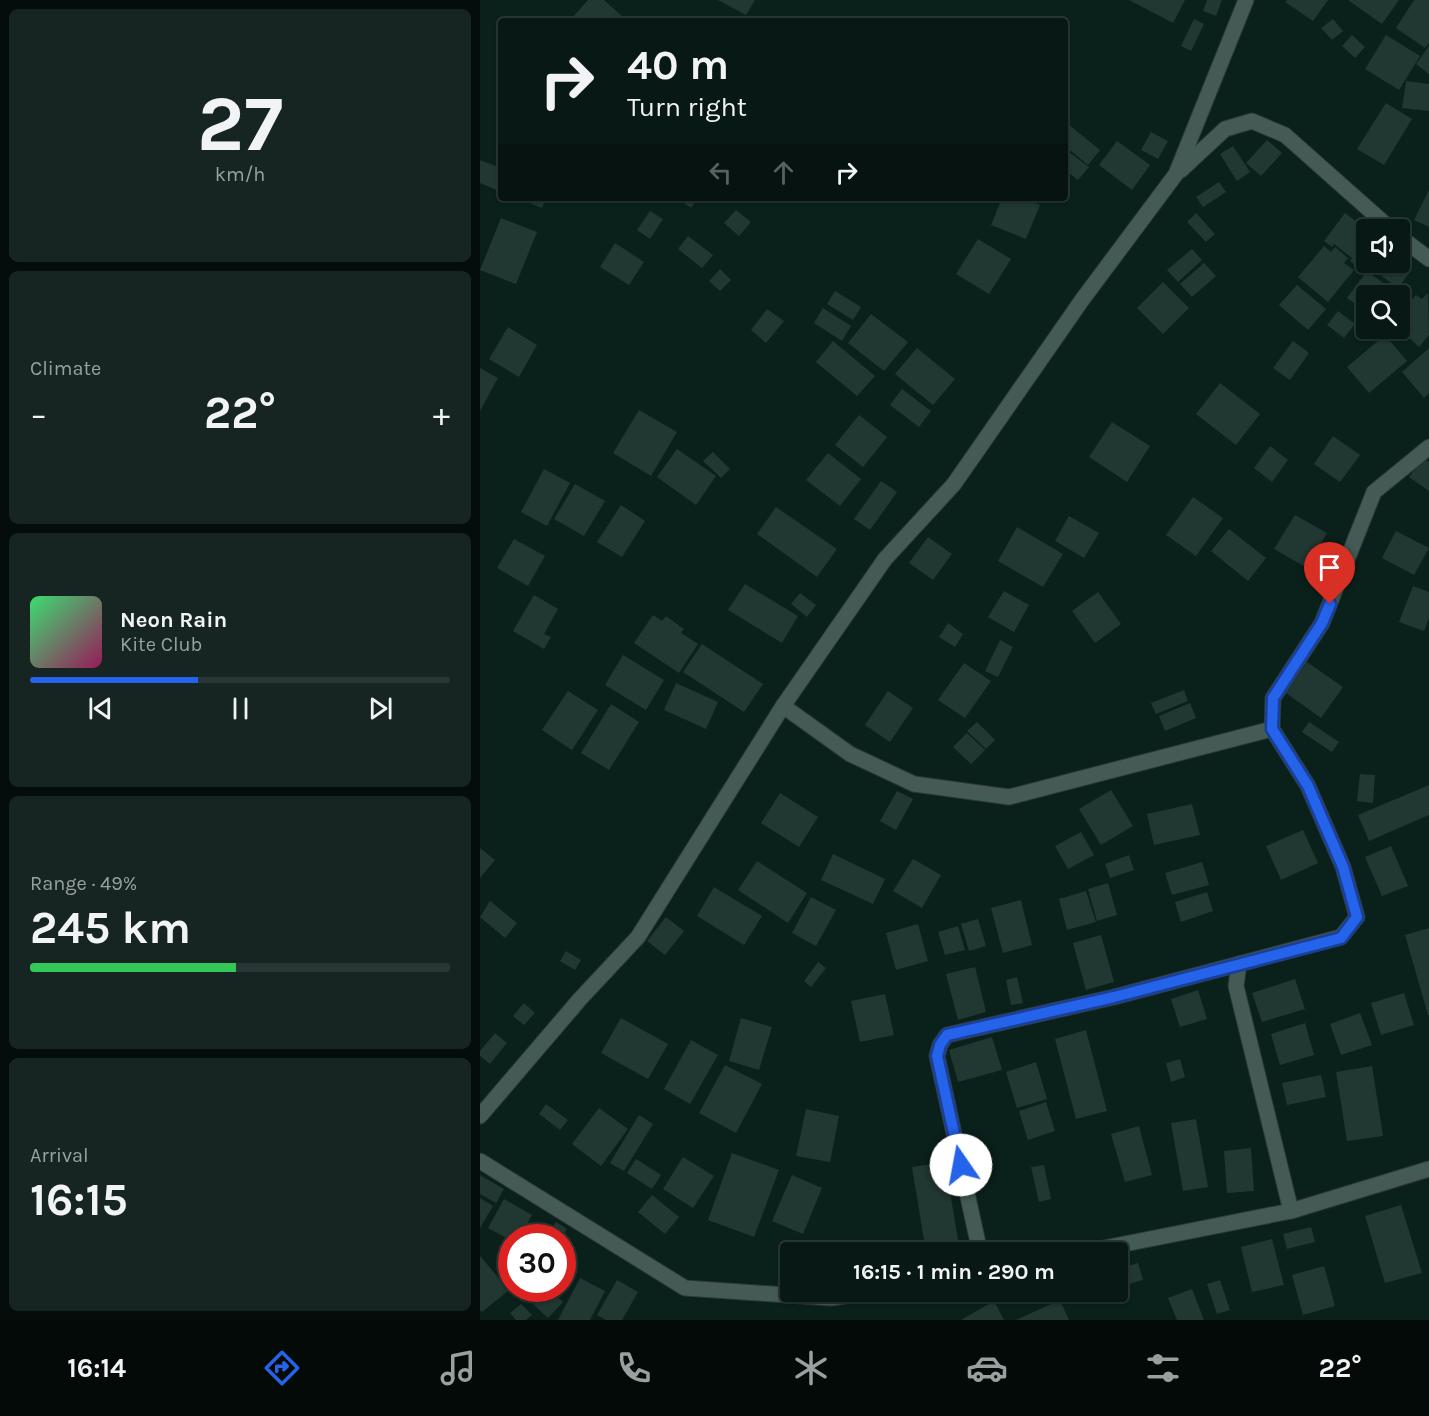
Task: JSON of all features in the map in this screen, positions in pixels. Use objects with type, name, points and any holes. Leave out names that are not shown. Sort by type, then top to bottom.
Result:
[{"type":"street","points":[[1176,174],[1246,0]]},
{"type":"street","points":[[480,1116],[580,999],[638,937],[783,706],[885,559],[954,484],[1082,300],[1176,174],[1225,129],[1252,121],[1285,135],[1380,219]]},
{"type":"street","points":[[1410,245],[1429,259]]},
{"type":"street","points":[[978,1242],[937,1056],[940,1045],[947,1035],[1114,997],[1341,938],[1357,917],[1343,867],[1308,786],[1272,729],[1273,698],[1322,623],[1374,492],[1429,447]]},
{"type":"street","points":[[783,706],[850,754],[915,784],[1009,797],[1272,729]]},
{"type":"street","points":[[1239,964],[1236,986],[1291,1211]]},
{"type":"street","points":[[480,1161],[685,1288],[780,1295]]},
{"type":"street","points":[[1128,1243],[1291,1211],[1429,1169]]},
{"type":"building","points":[[588,0],[604,0],[623,17],[622,18],[572,18]]},
{"type":"building","points":[[718,0],[755,0],[746,15]]},
{"type":"building","points":[[1129,0],[1185,0],[1173,23]]},
{"type":"building","points":[[1207,0],[1222,0],[1216,16],[1203,11]]},
{"type":"building","points":[[1287,0],[1328,0],[1313,21],[1285,2]]},
{"type":"building","points":[[1348,0],[1399,0],[1382,24]]},
{"type":"building","points":[[1414,0],[1429,0],[1429,43],[1425,48],[1396,28]]},
{"type":"building","points":[[1194,19],[1204,24],[1191,51],[1181,46]]},
{"type":"building","points":[[1333,19],[1343,31],[1332,40],[1321,28]]},
{"type":"building","points":[[1352,35],[1365,47],[1355,58],[1342,46]]},
{"type":"building","points":[[1386,35],[1420,56],[1399,90],[1365,69]]},
{"type":"building","points":[[1429,46],[1429,74],[1416,64]]},
{"type":"building","points":[[1406,81],[1429,84],[1429,111],[1402,108]]},
{"type":"building","points":[[1386,103],[1412,119],[1384,165],[1357,149]]},
{"type":"building","points":[[1068,124],[1100,150],[1088,165],[1068,148]]},
{"type":"building","points":[[1151,132],[1168,141],[1158,159],[1141,150]]},
{"type":"building","points":[[1267,140],[1282,153],[1261,176],[1246,163]]},
{"type":"building","points":[[1117,141],[1150,165],[1132,190],[1099,165]]},
{"type":"building","points":[[1233,146],[1250,172],[1237,181],[1220,154]]},
{"type":"building","points":[[1068,151],[1089,167],[1078,180],[1068,172]]},
{"type":"building","points":[[480,160],[498,167],[498,191],[480,183]]},
{"type":"building","points":[[1219,182],[1226,192],[1203,207],[1196,197]]},
{"type":"building","points":[[1429,190],[1429,227],[1414,220]]},
{"type":"building","points":[[525,201],[545,201],[542,208]]},
{"type":"building","points":[[681,201],[696,201],[691,208]]},
{"type":"building","points":[[1001,201],[1031,201],[1040,205],[1026,239],[991,225]]},
{"type":"building","points":[[736,210],[751,222],[739,236],[724,223]]},
{"type":"building","points":[[650,211],[663,219],[650,239],[637,230]]},
{"type":"building","points":[[1196,213],[1215,234],[1206,242],[1187,222]]},
{"type":"building","points":[[1345,213],[1356,221],[1356,266],[1350,261],[1352,258],[1334,244],[1332,247],[1324,241]]},
{"type":"building","points":[[501,218],[537,232],[516,284],[480,270]]},
{"type":"building","points":[[688,236],[713,255],[702,268],[678,249]]},
{"type":"building","points":[[978,239],[1011,259],[989,294],[956,274]]},
{"type":"building","points":[[615,243],[644,262],[629,285],[600,267]]},
{"type":"building","points":[[1324,246],[1331,252],[1335,247],[1348,258],[1344,263],[1354,270],[1328,302],[1298,277]]},
{"type":"building","points":[[1192,249],[1202,260],[1178,282],[1167,270]]},
{"type":"building","points":[[1204,263],[1216,276],[1192,297],[1180,284]]},
{"type":"building","points":[[720,269],[731,280],[720,291],[709,281]]},
{"type":"building","points":[[1366,273],[1370,273],[1385,285],[1357,285]]},
{"type":"building","points":[[1378,273],[1409,273],[1400,285],[1394,285]]},
{"type":"building","points":[[1163,282],[1189,308],[1163,334],[1137,308]]},
{"type":"building","points":[[1297,285],[1326,309],[1308,330],[1279,305]]},
{"type":"building","points":[[1356,286],[1356,305],[1347,298]]},
{"type":"building","points":[[835,291],[861,307],[853,320],[827,304]]},
{"type":"building","points":[[1428,293],[1429,335],[1419,347],[1410,338],[1410,302],[1416,295],[1422,299]]},
{"type":"building","points":[[823,308],[851,326],[842,341],[814,323]]},
{"type":"building","points":[[767,309],[784,321],[766,343],[751,330]]},
{"type":"building","points":[[1338,311],[1355,324],[1344,338],[1327,325]]},
{"type":"building","points":[[871,314],[908,342],[884,371],[848,343]]},
{"type":"building","points":[[508,327],[537,345],[519,377],[489,359]]},
{"type":"building","points":[[1380,339],[1388,339],[1407,361],[1369,393],[1347,367]]},
{"type":"building","points":[[833,341],[875,376],[857,396],[816,362]]},
{"type":"building","points":[[1293,341],[1309,353],[1290,380],[1273,368]]},
{"type":"building","points":[[917,348],[955,379],[933,405],[895,374]]},
{"type":"building","points":[[1429,348],[1429,393],[1424,398],[1402,372]]},
{"type":"building","points":[[480,368],[498,378],[480,411]]},
{"type":"building","points":[[1220,383],[1260,414],[1236,445],[1196,414]]},
{"type":"building","points":[[902,389],[931,411],[919,427],[890,405]]},
{"type":"building","points":[[639,410],[677,432],[651,476],[613,453]]},
{"type":"building","points":[[859,415],[887,437],[863,467],[835,445]]},
{"type":"building","points":[[1112,422],[1150,446],[1127,482],[1089,457]]},
{"type":"building","points":[[1333,436],[1360,455],[1340,482],[1314,464]]},
{"type":"building","points":[[1270,446],[1288,460],[1272,482],[1254,468]]},
{"type":"building","points":[[677,449],[716,476],[696,505],[657,477]]},
{"type":"building","points":[[713,452],[730,469],[721,478],[703,461]]},
{"type":"building","points":[[828,453],[861,479],[840,506],[806,480]]},
{"type":"building","points":[[1423,458],[1429,462],[1429,491],[1409,477]]},
{"type":"building","points":[[544,469],[570,483],[547,526],[521,512]]},
{"type":"building","points":[[881,481],[897,492],[870,530],[854,519]]},
{"type":"building","points":[[575,484],[605,501],[584,536],[554,519]]},
{"type":"building","points":[[1193,497],[1223,518],[1196,556],[1166,535]]},
{"type":"building","points":[[621,505],[645,521],[622,557],[597,542]]},
{"type":"building","points":[[776,507],[837,549],[817,577],[757,534]]},
{"type":"building","points":[[1295,515],[1327,533],[1307,568],[1274,549]]},
{"type":"building","points":[[1069,516],[1099,533],[1084,558],[1055,541]]},
{"type":"building","points":[[1017,527],[1063,554],[1043,587],[998,561]]},
{"type":"building","points":[[1229,529],[1266,558],[1248,581],[1211,551]]},
{"type":"building","points":[[1396,531],[1429,548],[1414,575],[1382,558]]},
{"type":"building","points":[[928,537],[952,554],[933,580],[909,563]]},
{"type":"building","points":[[514,539],[545,556],[528,586],[497,568]]},
{"type":"building","points":[[745,584],[798,616],[782,643],[728,610]]},
{"type":"building","points":[[1413,586],[1429,592],[1429,618],[1424,631],[1399,622]]},
{"type":"building","points":[[1004,591],[1029,605],[1014,632],[988,617]]},
{"type":"building","points":[[1098,592],[1121,624],[1095,643],[1072,611]]},
{"type":"building","points":[[800,593],[816,605],[807,617],[791,604]]},
{"type":"building","points":[[534,595],[558,609],[544,634],[551,637],[544,649],[513,631]]},
{"type":"building","points":[[653,615],[662,621],[666,616],[684,629],[681,633],[698,644],[679,673],[634,643]]},
{"type":"building","points":[[948,623],[963,634],[955,647],[939,637]]},
{"type":"building","points":[[1000,640],[1013,647],[998,677],[985,671]]},
{"type":"building","points":[[702,644],[763,684],[744,712],[683,672]]},
{"type":"building","points":[[623,655],[664,680],[646,710],[605,685]]},
{"type":"building","points":[[1307,662],[1343,687],[1321,718],[1286,693]]},
{"type":"building","points":[[964,663],[991,681],[965,718],[938,700]]},
{"type":"building","points":[[676,683],[718,702],[706,729],[664,710]]},
{"type":"building","points":[[1184,690],[1188,701],[1156,714],[1151,703]]},
{"type":"building","points":[[568,691],[598,710],[572,750],[542,730]]},
{"type":"building","points":[[888,691],[913,708],[890,742],[865,725]]},
{"type":"building","points":[[1190,703],[1196,718],[1165,731],[1159,716]]},
{"type":"building","points":[[611,704],[639,722],[609,770],[581,753]]},
{"type":"building","points":[[977,722],[995,740],[986,749],[967,731]]},
{"type":"building","points":[[1309,722],[1339,742],[1332,752],[1302,732]]},
{"type":"building","points":[[967,733],[985,750],[971,764],[953,747]]},
{"type":"building","points":[[1360,774],[1375,775],[1373,803],[1357,801]]},
{"type":"building","points":[[1429,785],[1429,815],[1369,841],[1358,815]]},
{"type":"building","points":[[1111,790],[1133,826],[1101,845],[1079,809]]},
{"type":"building","points":[[897,791],[913,799],[896,830],[880,821]]},
{"type":"building","points":[[780,793],[818,817],[799,847],[761,823]]},
{"type":"building","points":[[1192,804],[1200,835],[1154,845],[1147,814]]},
{"type":"building","points":[[1303,830],[1318,863],[1281,880],[1266,846]]},
{"type":"building","points":[[1081,832],[1094,855],[1068,869],[1055,846]]},
{"type":"building","points":[[1391,846],[1408,886],[1382,896],[1365,857]]},
{"type":"building","points":[[480,848],[495,860],[480,878]]},
{"type":"building","points":[[833,854],[885,879],[873,904],[821,880]]},
{"type":"building","points":[[1129,855],[1134,870],[1110,878],[1105,864]]},
{"type":"building","points":[[913,859],[941,875],[922,908],[893,891]]},
{"type":"building","points":[[757,861],[807,893],[788,923],[738,890]]},
{"type":"building","points":[[1202,862],[1209,885],[1172,895],[1165,873]]},
{"type":"building","points":[[1108,883],[1117,915],[1097,921],[1088,889]]},
{"type":"building","points":[[714,887],[762,916],[744,945],[697,916]]},
{"type":"building","points":[[1086,891],[1096,922],[1067,930],[1059,899]]},
{"type":"building","points":[[1207,892],[1213,911],[1181,922],[1175,902]]},
{"type":"building","points":[[811,897],[836,910],[816,946],[792,933]]},
{"type":"building","points":[[1021,900],[1032,945],[1003,953],[991,908]]},
{"type":"building","points":[[490,901],[517,923],[505,938],[480,917]]},
{"type":"building","points":[[666,917],[684,931],[665,955],[647,941]]},
{"type":"building","points":[[978,919],[986,946],[969,951],[961,924]]},
{"type":"building","points":[[918,924],[928,961],[896,970],[886,933]]},
{"type":"building","points":[[958,926],[965,950],[945,955],[938,932]]},
{"type":"building","points":[[1429,928],[1429,1015],[1428,1015],[1405,935]]},
{"type":"building","points":[[1101,935],[1114,982],[1086,990],[1073,943]]},
{"type":"building","points":[[566,951],[581,960],[575,970],[560,961]]},
{"type":"building","points":[[818,962],[826,968],[811,987],[804,981]]},
{"type":"building","points":[[975,967],[986,1012],[958,1020],[946,974]]},
{"type":"building","points":[[1017,977],[1023,1003],[1011,1005],[1006,980]]},
{"type":"building","points":[[1295,979],[1305,1009],[1262,1022],[1252,993]]},
{"type":"building","points":[[1198,990],[1207,1019],[1180,1027],[1171,999]]},
{"type":"building","points":[[1404,993],[1414,1025],[1381,1035],[1371,1003]]},
{"type":"building","points":[[885,994],[894,1035],[860,1042],[851,1001]]},
{"type":"building","points":[[524,1003],[535,1013],[524,1025],[513,1016]]},
{"type":"building","points":[[1360,1013],[1372,1045],[1341,1055],[1330,1024]]},
{"type":"building","points":[[621,1018],[668,1044],[648,1079],[601,1053]]},
{"type":"building","points":[[741,1018],[772,1027],[759,1070],[729,1061]]},
{"type":"building","points":[[1305,1023],[1314,1055],[1280,1065],[1271,1034]]},
{"type":"building","points":[[1086,1030],[1107,1111],[1076,1119],[1055,1039]]},
{"type":"building","points":[[495,1033],[507,1043],[490,1064],[480,1056],[480,1051]]},
{"type":"building","points":[[992,1037],[1002,1070],[958,1082],[949,1050]]},
{"type":"building","points":[[691,1040],[718,1055],[690,1104],[664,1089]]},
{"type":"building","points":[[1180,1059],[1185,1077],[1171,1082],[1166,1063]]},
{"type":"building","points":[[1036,1062],[1047,1099],[1017,1108],[1006,1072]]},
{"type":"building","points":[[725,1065],[762,1084],[736,1133],[699,1113]]},
{"type":"building","points":[[1372,1066],[1383,1136],[1347,1141],[1336,1072]]},
{"type":"building","points":[[1321,1075],[1326,1097],[1287,1105],[1282,1083]]},
{"type":"building","points":[[1046,1102],[1055,1131],[1028,1140],[1019,1111]]},
{"type":"building","points":[[546,1104],[568,1120],[560,1130],[539,1114]]},
{"type":"building","points":[[599,1108],[628,1129],[601,1166],[572,1144]]},
{"type":"building","points":[[806,1109],[839,1116],[830,1162],[796,1156]]},
{"type":"building","points":[[639,1115],[653,1124],[624,1171],[610,1163]]},
{"type":"building","points":[[1196,1119],[1208,1187],[1183,1191],[1171,1123]]},
{"type":"building","points":[[1139,1126],[1152,1175],[1125,1182],[1111,1134]]},
{"type":"building","points":[[1251,1148],[1254,1191],[1227,1193],[1224,1151]]},
{"type":"building","points":[[732,1153],[779,1170],[754,1237],[708,1220]]},
{"type":"building","points":[[683,1157],[714,1176],[693,1208],[663,1189]]},
{"type":"building","points":[[636,1159],[661,1175],[652,1189],[627,1173]]},
{"type":"building","points":[[945,1162],[958,1242],[924,1242],[912,1167]]},
{"type":"building","points":[[1044,1165],[1051,1199],[1039,1202],[1031,1167]]},
{"type":"building","points":[[480,1175],[504,1189],[496,1203],[480,1194]]},
{"type":"building","points":[[792,1175],[822,1188],[803,1234],[772,1221]]},
{"type":"building","points":[[652,1195],[679,1217],[665,1234],[638,1212]]},
{"type":"building","points":[[480,1198],[493,1206],[480,1228]]},
{"type":"building","points":[[504,1199],[532,1215],[527,1224],[498,1224],[498,1233],[488,1228]]},
{"type":"building","points":[[1401,1205],[1422,1273],[1385,1283],[1365,1216]]},
{"type":"building","points":[[1311,1227],[1315,1242],[1287,1249],[1283,1234]]},
{"type":"building","points":[[1272,1239],[1284,1285],[1252,1292],[1241,1247]]},
{"type":"building","points":[[480,1256],[498,1277],[498,1299],[482,1312],[480,1310]]},
{"type":"building","points":[[1138,1263],[1143,1280],[1128,1284],[1128,1266]]},
{"type":"building","points":[[1324,1266],[1335,1306],[1303,1315],[1292,1275]]},
{"type":"building","points":[[580,1278],[605,1291],[590,1320],[558,1320],[567,1302],[576,1302],[576,1286]]},
{"type":"building","points":[[617,1280],[638,1292],[622,1320],[606,1320],[597,1315]]},
{"type":"building","points":[[1220,1280],[1230,1310],[1217,1314],[1207,1284]]},
{"type":"building","points":[[1192,1289],[1204,1320],[1177,1320],[1168,1298]]},
{"type":"building","points":[[531,1302],[563,1302],[548,1318]]},
{"type":"building","points":[[995,1302],[1004,1320],[961,1320]]},
{"type":"building","points":[[1056,1302],[1061,1302],[1069,1320],[1016,1320]]},
{"type":"building","points":[[521,1304],[532,1315],[526,1320],[516,1320],[510,1313]]},
{"type":"route","points":[[961,1165],[937,1056],[940,1045],[947,1035],[1114,997],[1341,938],[1357,917],[1343,867],[1308,786],[1272,729],[1273,698],[1322,623],[1330,604]]}]
